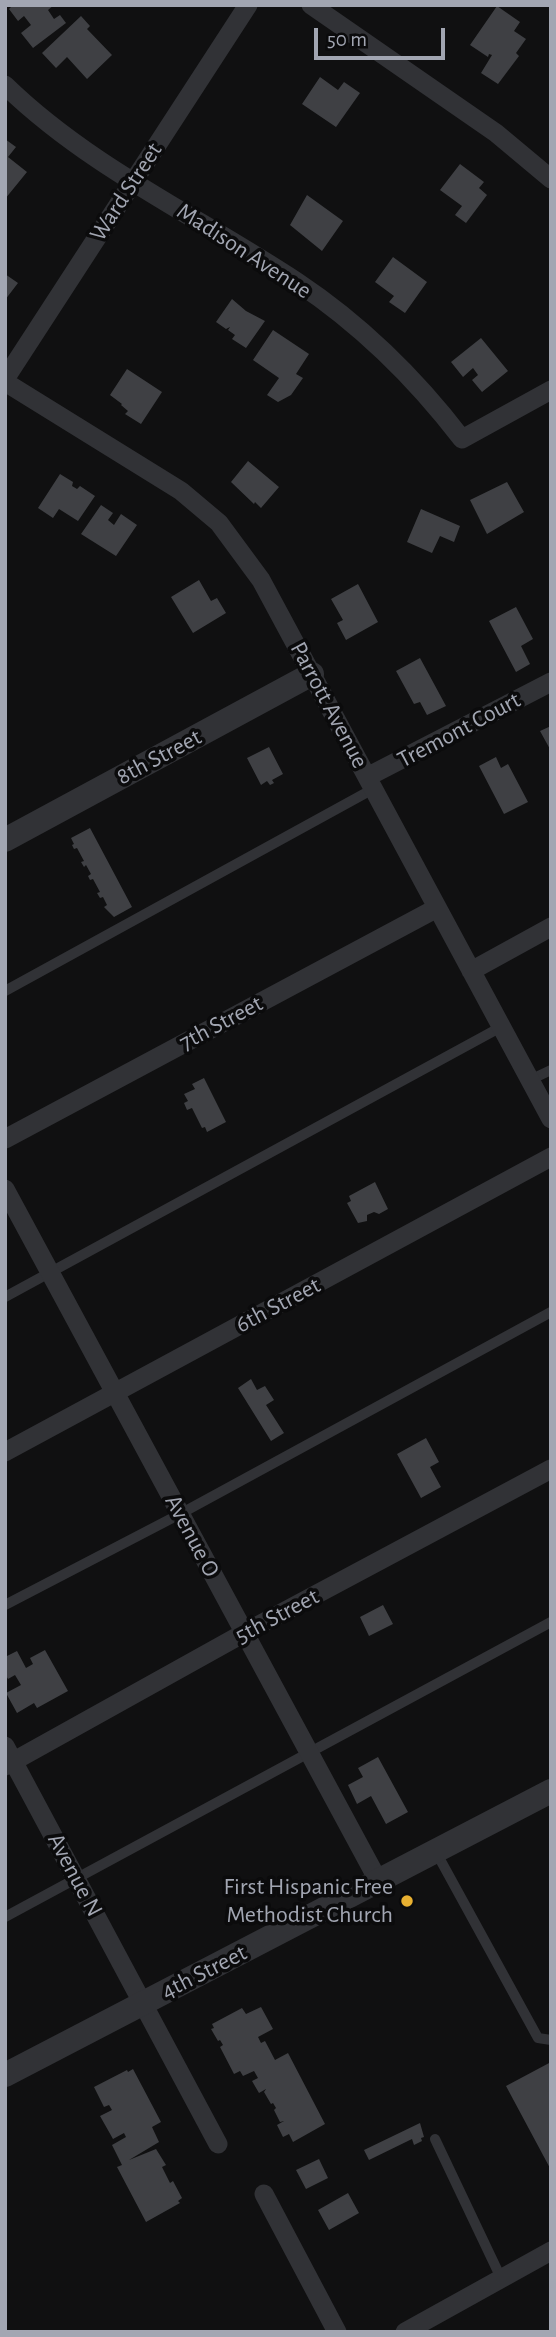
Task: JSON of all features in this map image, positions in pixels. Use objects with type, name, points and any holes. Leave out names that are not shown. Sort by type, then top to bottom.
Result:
[{"type":"street","name":"Ward Street","points":[[5,381],[248,5]]},
{"type":"street","points":[[311,5],[496,133],[551,179]]},
{"type":"street","name":"Madison Avenue","points":[[5,85],[49,125],[133,181],[298,283],[347,320],[391,358],[463,439],[551,390]]},
{"type":"street","name":"Parrott Avenue","points":[[5,381],[181,491],[219,523],[261,580],[551,1119]]},
{"type":"street","name":"8th Street","points":[[5,840],[312,674]]},
{"type":"street","name":"Tremont Court","points":[[370,783],[551,682]]},
{"type":"street","name":"7th Street","points":[[5,1139],[437,908]]},
{"type":"street","points":[[471,971],[551,928]]},
{"type":"street","name":"6th Street","points":[[5,1452],[551,1157]]},
{"type":"street","name":"Avenue O","points":[[5,1189],[379,1882]]},
{"type":"street","name":"5th Street","points":[[8,1758],[551,1469]]},
{"type":"street","name":"Avenue N","points":[[8,1758],[76,1878],[218,2144]]},
{"type":"street","name":"4th Street","points":[[5,2075],[551,1791]]},
{"type":"street","points":[[264,2194],[337,2332]]},
{"type":"street","points":[[405,2332],[551,2250]]},
{"type":"lane","points":[[5,991],[370,783]]},
{"type":"lane","points":[[5,1297],[501,1027]]},
{"type":"lane","points":[[530,1080],[551,1070]]},
{"type":"lane","points":[[5,1605],[180,1514],[551,1312]]},
{"type":"lane","points":[[5,1917],[551,1622]]},
{"type":"lane","points":[[436,1852],[538,2038],[551,2040]]},
{"type":"lane","points":[[435,2139],[501,2278]]},
{"type":"building","points":[[13,5],[54,5],[48,10],[54,19],[60,15],[66,23],[33,48],[21,33],[31,25],[24,16],[18,21],[9,9]]},
{"type":"building","points":[[497,6],[520,22],[514,31],[526,39],[516,53],[519,56],[498,84],[481,73],[492,55],[489,54],[488,57],[470,45]]},
{"type":"building","points":[[81,16],[90,26],[87,29],[112,55],[87,79],[67,57],[56,68],[42,53]]},
{"type":"building","points":[[320,77],[338,90],[344,82],[360,93],[336,127],[302,104]]},
{"type":"building","points":[[5,139],[16,147],[8,157],[27,172],[5,199]]},
{"type":"building","points":[[460,164],[484,182],[479,188],[487,195],[466,223],[455,215],[462,206],[440,190]]},
{"type":"building","points":[[307,195],[343,221],[322,251],[290,225]]},
{"type":"building","points":[[393,257],[427,282],[405,313],[389,302],[394,296],[375,282]]},
{"type":"building","points":[[5,274],[18,283],[5,300]]},
{"type":"building","points":[[232,299],[246,311],[265,321],[246,348],[232,339],[235,335],[228,330],[230,327],[226,329],[216,322]]},
{"type":"building","points":[[273,330],[309,354],[296,374],[303,378],[291,395],[278,402],[267,395],[279,378],[253,360]]},
{"type":"building","points":[[481,338],[508,371],[482,392],[472,380],[478,375],[473,368],[463,377],[451,362]]},
{"type":"building","points":[[127,369],[162,392],[141,424],[125,414],[128,411],[110,395]]},
{"type":"building","points":[[248,461],[279,487],[261,508],[231,482]]},
{"type":"building","points":[[60,474],[73,482],[72,486],[77,489],[80,486],[95,496],[78,521],[59,509],[53,518],[38,508]]},
{"type":"building","points":[[507,482],[524,512],[487,534],[470,500]]},
{"type":"building","points":[[101,505],[113,513],[108,520],[114,525],[121,514],[137,525],[116,556],[81,534]]},
{"type":"building","points":[[421,509],[460,526],[454,542],[440,536],[432,553],[407,542]]},
{"type":"building","points":[[199,580],[211,601],[217,598],[226,613],[193,633],[171,597]]},
{"type":"building","points":[[358,584],[378,622],[346,640],[337,623],[343,620],[331,599]]},
{"type":"building","points":[[516,607],[533,639],[521,646],[530,664],[516,672],[489,621]]},
{"type":"building","points":[[420,658],[446,706],[427,715],[420,702],[414,704],[396,671]]},
{"type":"building","points":[[551,726],[551,751],[540,731]]},
{"type":"building","points":[[269,747],[283,774],[272,780],[274,783],[270,785],[267,781],[261,785],[247,758]]},
{"type":"building","points":[[496,757],[501,768],[508,764],[528,802],[504,814],[479,766]]},
{"type":"building","points":[[90,828],[132,907],[114,917],[104,907],[107,905],[103,897],[100,898],[97,893],[100,892],[93,879],[90,880],[88,876],[91,874],[81,862],[84,861],[77,848],[74,849],[72,845],[74,844],[71,838]]},
{"type":"building","points":[[204,1078],[226,1122],[207,1132],[205,1127],[202,1128],[192,1108],[187,1110],[184,1103],[188,1101],[184,1094],[195,1089],[192,1084]]},
{"type":"building","points":[[375,1182],[388,1209],[379,1214],[374,1212],[367,1215],[367,1221],[358,1223],[347,1203],[351,1201],[349,1196]]},
{"type":"building","points":[[251,1379],[257,1390],[265,1386],[274,1400],[266,1405],[284,1433],[271,1441],[238,1388]]},
{"type":"building","points":[[426,1438],[439,1462],[430,1467],[441,1487],[421,1498],[397,1454]]},
{"type":"building","points":[[383,1605],[393,1624],[369,1636],[360,1617]]},
{"type":"building","points":[[45,1650],[68,1691],[37,1708],[34,1703],[17,1713],[6,1693],[21,1685],[15,1675],[8,1679],[5,1674],[5,1657],[17,1651],[26,1668],[33,1664],[30,1658]]},
{"type":"building","points":[[378,1757],[408,1812],[386,1824],[371,1796],[357,1804],[348,1785],[363,1777],[358,1768]]},
{"type":"building","points":[[261,2007],[273,2029],[258,2037],[261,2043],[265,2041],[275,2060],[288,2053],[325,2124],[293,2142],[289,2134],[283,2137],[277,2125],[284,2121],[280,2122],[274,2110],[276,2108],[264,2092],[266,2089],[259,2093],[252,2081],[258,2078],[254,2071],[243,2076],[240,2071],[234,2074],[220,2047],[223,2045],[211,2029],[214,2028],[212,2024],[242,2008],[246,2014]]},
{"type":"building","points":[[551,2062],[551,2170],[506,2086]]},
{"type":"building","points":[[133,2069],[161,2122],[152,2127],[159,2142],[129,2160],[156,2149],[166,2165],[162,2167],[170,2183],[173,2181],[182,2198],[178,2201],[180,2203],[146,2222],[117,2167],[122,2165],[112,2145],[126,2137],[124,2133],[113,2139],[100,2116],[112,2110],[109,2105],[104,2107],[94,2087]]},
{"type":"building","points":[[420,2123],[424,2137],[421,2138],[422,2141],[414,2145],[412,2139],[369,2160],[364,2150]]},
{"type":"building","points":[[319,2159],[328,2178],[306,2189],[296,2170]]},
{"type":"building","points":[[348,2193],[359,2213],[329,2230],[318,2210]]},
{"type":"place","name":"First Hispanic Free Methodist Church","points":[[407,1901]]}]
